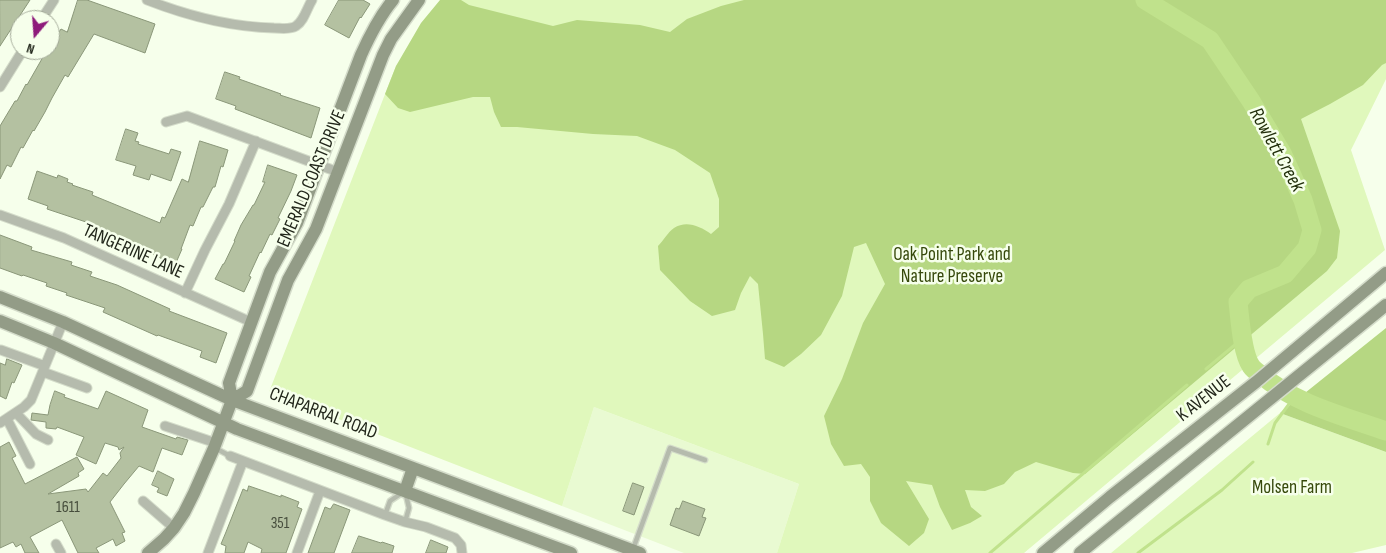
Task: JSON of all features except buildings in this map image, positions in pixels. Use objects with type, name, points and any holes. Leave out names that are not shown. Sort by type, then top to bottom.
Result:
[{"type":"main road","name":"EMERALD COAST DRIVE","points":[[148,553],[174,528],[184,513],[215,446],[232,400],[229,383],[270,272],[297,223],[318,164],[373,28],[393,0]]},
{"type":"main road","name":"EMERALD COAST DRIVE","points":[[232,400],[247,391],[288,280],[316,229],[383,55],[391,39],[418,0]]},
{"type":"main road","name":"K AVENUE","points":[[1044,553],[1110,497],[1327,324],[1386,273]]},
{"type":"main road","name":"CHAPARRAL ROAD","points":[[0,297],[63,322],[232,400],[635,552]]},
{"type":"main road","points":[[1080,553],[1386,305]]},
{"type":"main road","points":[[0,321],[54,343],[223,423],[571,553]]},
{"type":"main road","points":[[405,491],[412,468]]},
{"type":"street","points":[[152,1],[199,17],[233,24],[291,28],[301,22],[312,0]]},
{"type":"street","points":[[0,87],[17,60]]},
{"type":"street","points":[[166,122],[187,116],[338,172]]},
{"type":"street","points":[[185,293],[229,204],[256,141]]},
{"type":"street","name":"TANGERINE LANE","points":[[0,215],[64,238],[251,322]]},
{"type":"street","points":[[30,464],[4,421],[31,400],[63,322]]},
{"type":"street","points":[[1,350],[87,388]]},
{"type":"street","points":[[16,413],[36,434],[48,440]]},
{"type":"street","points":[[165,426],[215,446]]},
{"type":"street","points":[[230,456],[385,515],[456,538],[461,545],[462,553]]},
{"type":"street","points":[[208,553],[243,461]]},
{"type":"street","points":[[298,553],[320,491]]},
{"type":"street","points":[[143,500],[174,528]]},
{"type":"street","points":[[56,544],[60,553]]},
{"type":"lane","points":[[215,446],[230,456]]},
{"type":"lane","points":[[635,552],[670,448],[705,460]]},
{"type":"lane","points":[[385,515],[390,501],[405,491],[410,508],[405,522]]},
{"type":"shaded area","points":[[594,407],[799,484],[777,553],[684,553],[562,506]]},
{"type":"green space","name":"Oak Point Park and Nature Preserve","points":[[440,0],[461,0],[469,5],[553,26],[577,20],[640,25],[670,32],[687,19],[721,6],[744,0],[1386,0],[1386,63],[1363,85],[1301,119],[1340,231],[1337,258],[1327,271],[1085,474],[1073,473],[1036,462],[1015,472],[1004,484],[985,491],[965,490],[971,507],[982,516],[952,530],[940,507],[932,485],[906,481],[929,519],[924,533],[909,546],[881,523],[870,501],[870,477],[861,464],[844,466],[831,444],[824,416],[842,379],[863,323],[885,284],[866,243],[854,247],[842,296],[821,335],[784,367],[765,359],[758,284],[750,276],[735,310],[712,316],[690,301],[660,270],[658,246],[674,228],[688,224],[711,234],[719,227],[719,199],[710,173],[675,150],[637,136],[501,127],[490,97],[473,97],[410,112],[398,108],[385,94],[396,66],[421,23]]},
{"type":"green space","name":"Oak Point Park and Nature Preserve","points":[[442,0],[1386,0],[1386,79],[1351,150],[1385,250],[1024,553],[777,553],[799,484],[594,407],[562,506],[269,392],[396,66]]},
{"type":"green space","points":[[1386,328],[1386,452],[1280,413]]},
{"type":"green space","name":"Molsen Farm","points":[[1280,413],[1386,452],[1386,545],[1352,553],[1111,553]]},
{"type":"waterway","name":"Rowlett Creek","points":[[1145,0],[1210,40],[1251,101],[1282,153],[1303,200],[1312,230],[1307,248],[1285,274],[1249,289],[1238,302],[1243,345],[1251,366],[1274,384],[1304,401],[1386,431]]},
{"type":"waterway","points":[[1206,369],[1243,338]]},
{"type":"waterway","points":[[990,553],[1187,385]]},
{"type":"waterway","points":[[1268,444],[1275,423],[1295,396]]},
{"type":"waterway","points":[[1138,553],[1222,490],[1253,462]]}]
